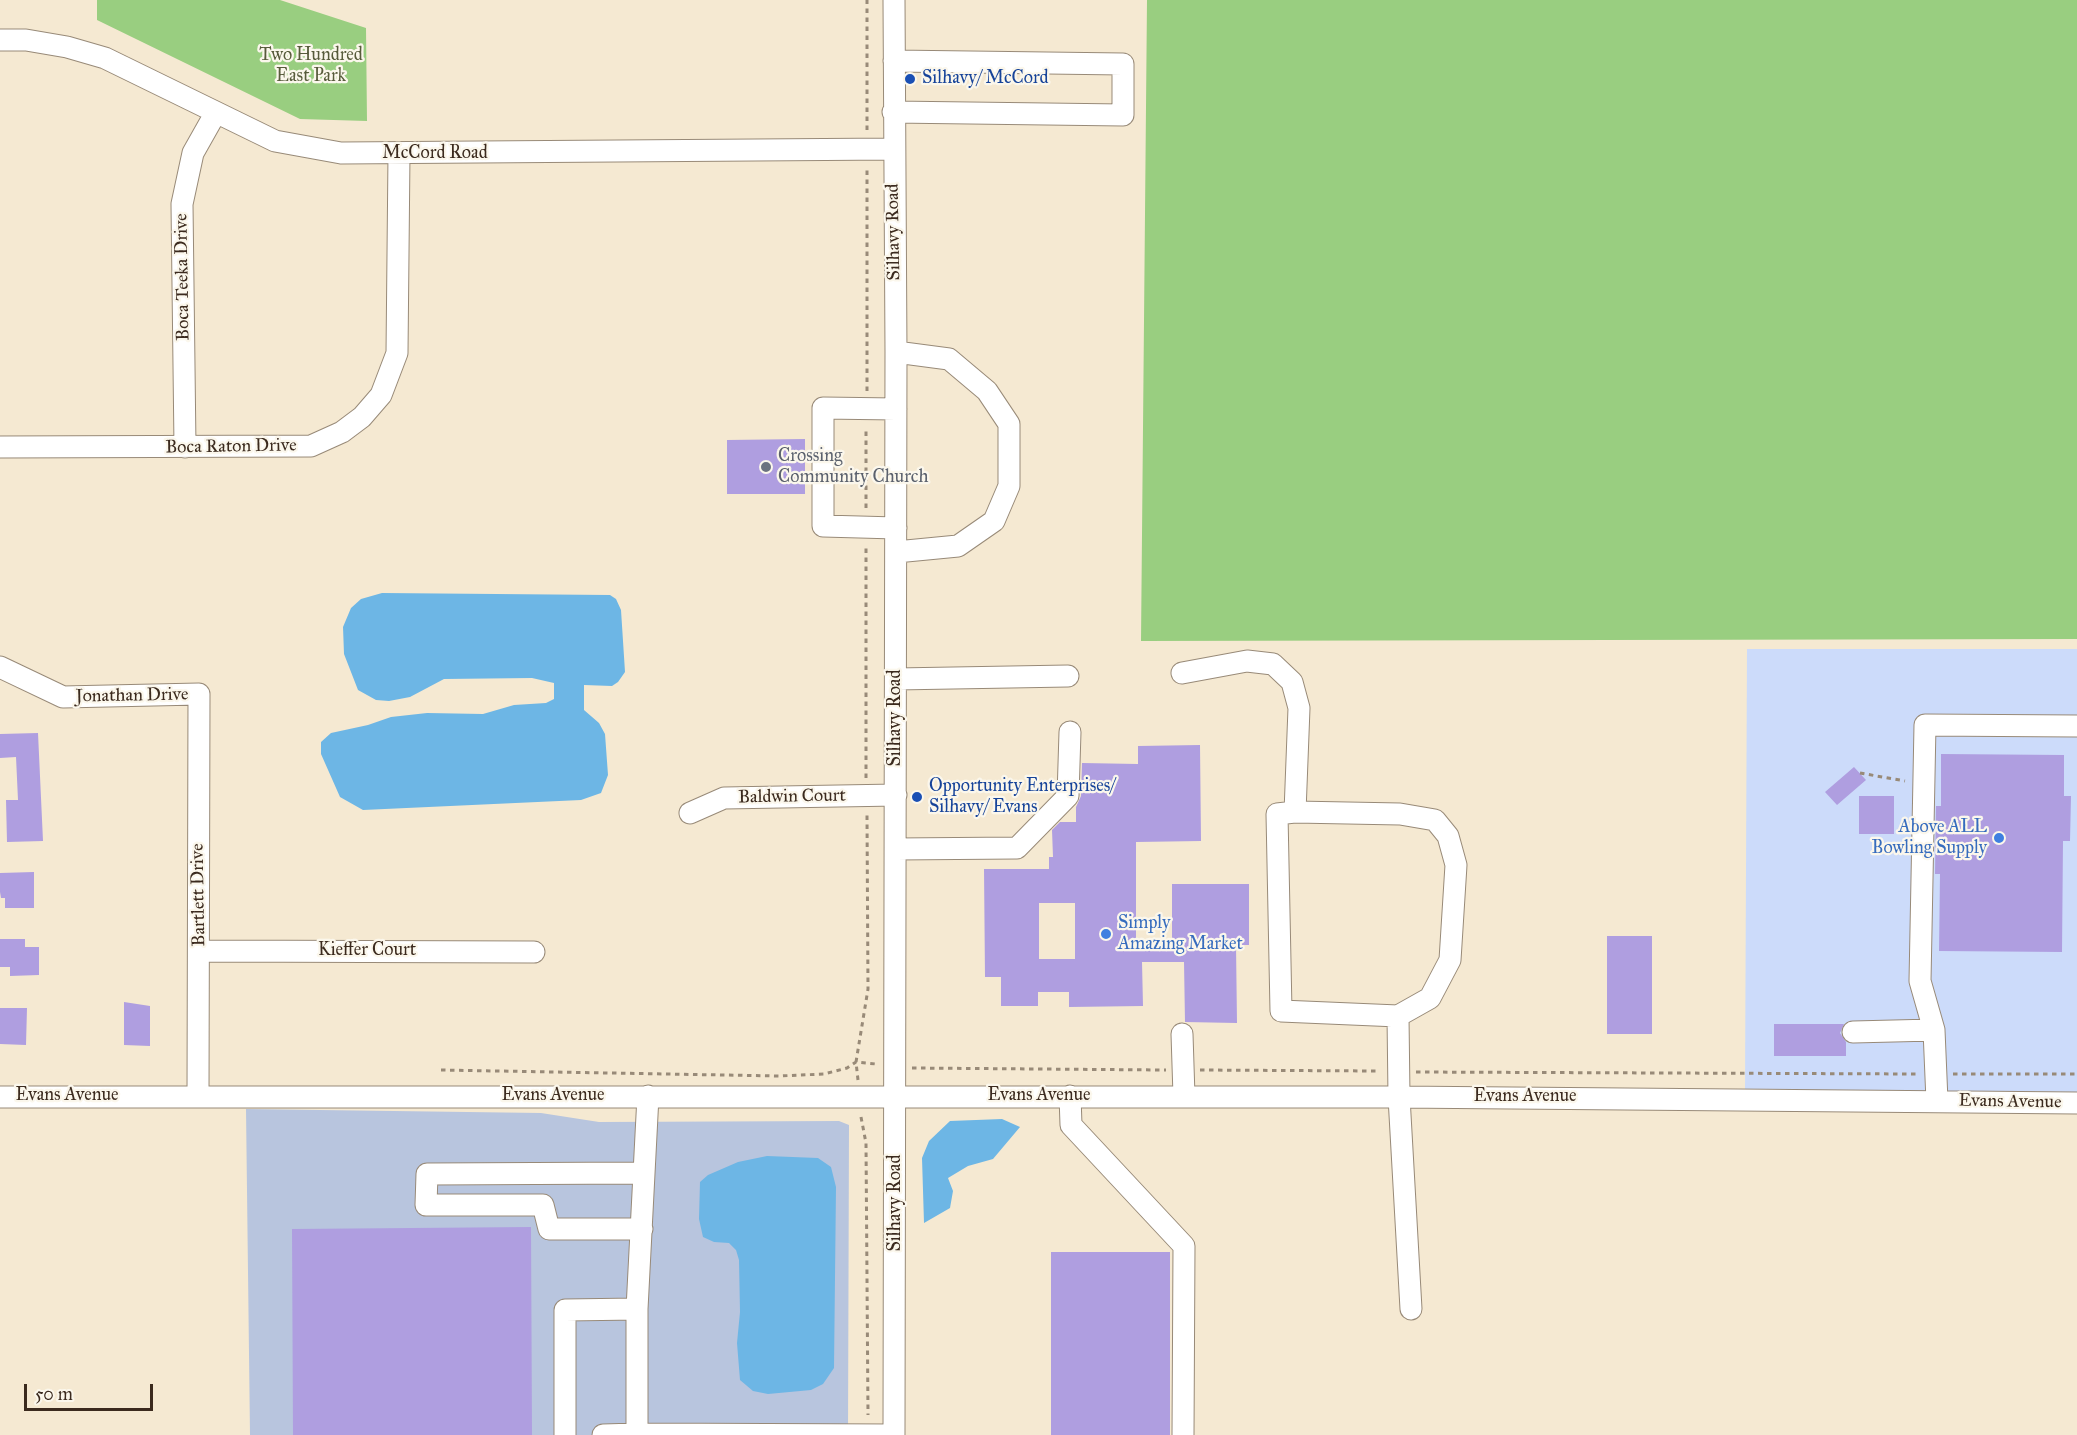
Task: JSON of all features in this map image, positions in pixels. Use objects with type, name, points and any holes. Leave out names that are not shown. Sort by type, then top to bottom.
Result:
[{"type":"street","name":"Silhavy Road","points":[[894,0],[893,149],[896,352],[894,1435]]},
{"type":"street","name":"McCord Road","points":[[0,40],[26,40],[66,47],[105,58],[214,114],[275,141],[305,149],[342,153],[399,154],[893,149]]},
{"type":"street","points":[[893,112],[1123,115],[1123,64],[894,61]]},
{"type":"street","name":"Boca Teeka Drive","points":[[185,447],[182,204],[193,153],[214,114]]},
{"type":"street","name":"Boca Raton Drive","points":[[0,447],[311,446],[342,432],[362,417],[381,395],[397,353],[399,154]]},
{"type":"street","points":[[896,352],[949,359],[987,391],[1009,424],[1009,486],[994,520],[958,546],[896,552]]},
{"type":"street","points":[[896,409],[823,408],[823,526],[896,528]]},
{"type":"street","points":[[1182,673],[1247,661],[1273,664],[1292,682],[1299,708],[1295,812]]},
{"type":"street","name":"Jonathan Drive","points":[[0,667],[63,697],[200,694]]},
{"type":"street","points":[[896,679],[1068,676]]},
{"type":"street","name":"Bartlett Drive","points":[[198,1096],[200,694]]},
{"type":"street","points":[[1937,1101],[1934,1030],[1920,981],[1925,724],[2077,726]]},
{"type":"street","points":[[896,849],[1017,848],[1068,796],[1070,732]]},
{"type":"street","name":"Baldwin Court","points":[[690,813],[724,798],[896,795]]},
{"type":"street","points":[[1295,812],[1400,814],[1435,820],[1448,836],[1456,865],[1450,960],[1430,998],[1398,1016],[1281,1011],[1277,814],[1295,812]]},
{"type":"street","name":"Kieffer Court","points":[[200,951],[534,952]]},
{"type":"street","points":[[1398,1016],[1399,1097],[1411,1309]]},
{"type":"street","points":[[1853,1032],[1934,1030]]},
{"type":"street","points":[[1182,1034],[1184,1096]]},
{"type":"street","name":"Evans Avenue","points":[[0,1096],[1184,1096],[2077,1102]]},
{"type":"street","points":[[637,1434],[637,1309],[648,1096]]},
{"type":"street","points":[[1070,1096],[1071,1125],[1184,1246],[1183,1435]]},
{"type":"street","points":[[543,1173],[543,1205],[549,1229],[642,1229]]},
{"type":"street","points":[[543,1205],[426,1205],[427,1174],[644,1173]]},
{"type":"street","points":[[565,1435],[565,1310],[637,1309]]},
{"type":"street","points":[[603,1435],[894,1435]]},
{"type":"path","points":[[867,0],[866,795],[868,989],[856,1062],[866,1143],[868,1435]]},
{"type":"path","points":[[1860,773],[1894,781],[1925,781]]},
{"type":"path","points":[[441,1070],[779,1076],[824,1074],[847,1068],[856,1062],[924,1070],[2077,1074]]},
{"type":"shaded area","points":[[1747,649],[2077,649],[2077,1092],[1745,1090]]},
{"type":"shaded area","points":[[246,1109],[541,1113],[599,1122],[839,1121],[849,1125],[848,1435],[250,1435]]},
{"type":"green space","name":"Two Hundred East Park","points":[[97,0],[280,0],[366,28],[367,121],[300,119],[97,20]]},
{"type":"green space","points":[[1147,0],[2077,0],[2077,639],[1141,641]]},
{"type":"water","points":[[382,593],[610,595],[616,599],[621,610],[625,672],[612,686],[584,685],[584,710],[599,723],[605,734],[608,775],[601,793],[581,800],[363,810],[340,797],[321,754],[321,742],[331,733],[368,725],[391,717],[427,713],[483,714],[514,705],[546,703],[554,699],[554,683],[532,678],[444,679],[410,697],[389,701],[376,700],[358,690],[344,654],[343,627],[351,608],[361,599]]},
{"type":"water","points":[[1002,1119],[1020,1127],[993,1159],[968,1166],[948,1178],[953,1191],[950,1208],[924,1223],[922,1158],[929,1141],[950,1121]]},
{"type":"water","points":[[767,1156],[818,1158],[831,1167],[836,1187],[834,1368],[823,1384],[811,1390],[768,1394],[753,1391],[740,1380],[737,1343],[740,1312],[739,1260],[736,1250],[729,1243],[714,1242],[703,1237],[699,1219],[700,1182],[708,1175],[738,1162]]},
{"type":"building","name":"Crossing Community Church","points":[[805,439],[805,494],[727,494],[727,440]]},
{"type":"building","points":[[38,733],[43,841],[7,842],[6,800],[18,800],[16,757],[0,758],[0,734]]},
{"type":"building","points":[[1200,745],[1201,841],[1136,842],[1136,947],[1172,947],[1172,884],[1249,884],[1249,945],[1236,945],[1237,1023],[1185,1022],[1184,962],[1142,962],[1143,1006],[1069,1007],[1069,992],[1038,992],[1038,1006],[1001,1006],[1001,977],[985,977],[984,869],[1049,869],[1049,857],[1053,857],[1052,830],[1060,822],[1076,822],[1076,807],[1081,796],[1082,763],[1138,764],[1138,746]],"holes":[[[1039,903],[1075,903],[1075,959],[1039,959]]]},
{"type":"building","points":[[1941,754],[2064,755],[2064,796],[2071,796],[2070,841],[2063,841],[2062,952],[1939,951],[1940,874],[1935,874],[1936,806],[1941,806]]},
{"type":"building","points":[[1854,767],[1866,780],[1837,805],[1825,792]]},
{"type":"building","points":[[1859,796],[1894,796],[1894,834],[1859,834]]},
{"type":"building","points":[[34,872],[34,908],[5,908],[5,898],[1,898],[0,892],[0,873]]},
{"type":"building","points":[[1607,936],[1652,936],[1652,1034],[1607,1034]]},
{"type":"building","points":[[0,939],[25,939],[25,947],[39,947],[39,975],[10,976],[10,967],[0,967]]},
{"type":"building","points":[[124,1002],[150,1006],[150,1046],[124,1045]]},
{"type":"building","points":[[0,1008],[27,1008],[26,1045],[0,1044]]},
{"type":"building","points":[[1774,1024],[1844,1024],[1840,1033],[1846,1042],[1846,1056],[1774,1056]]},
{"type":"building","points":[[531,1227],[532,1435],[293,1435],[292,1229]]},
{"type":"building","points":[[1051,1252],[1170,1252],[1170,1435],[1051,1435]]},
{"type":"place","name":"Silhavy/ McCord","points":[[910,79]]},
{"type":"place","name":"Crossing Community Church","points":[[766,467]]},
{"type":"place","name":"Opportunity Enterprises/ Silhavy/ Evans","points":[[917,797]]},
{"type":"place","name":"Above ALL Bowling Supply","points":[[1999,838]]},
{"type":"place","name":"Simply Amazing Market","points":[[1106,934]]}]
